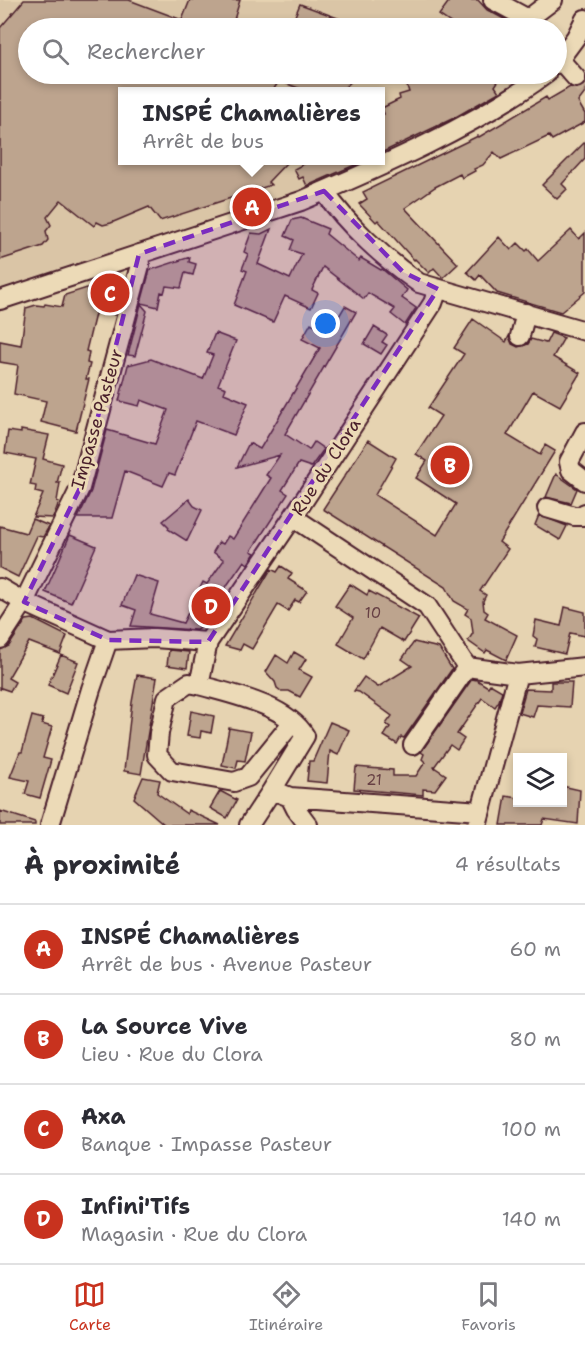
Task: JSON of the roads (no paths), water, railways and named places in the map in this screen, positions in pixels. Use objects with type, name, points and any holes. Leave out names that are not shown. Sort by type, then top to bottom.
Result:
[{"type":"street","points":[[493,0],[518,18]]},
{"type":"street","points":[[534,18],[554,0]]},
{"type":"street","points":[[567,46],[585,18]]},
{"type":"street","points":[[567,67],[576,78]]},
{"type":"street","points":[[385,162],[467,123],[531,84]]},
{"type":"street","points":[[0,300],[301,201],[379,165]]},
{"type":"street","points":[[324,191],[359,231],[403,272],[419,283],[585,331]]},
{"type":"street","name":"Impasse Pasteur","points":[[0,639],[24,602],[80,488],[140,266],[139,254]]},
{"type":"street","name":"Rue du Clora","points":[[208,642],[293,517],[432,303],[438,289]]},
{"type":"street","points":[[520,336],[526,313]]},
{"type":"street","points":[[585,432],[569,462],[571,470],[585,481]]},
{"type":"street","points":[[547,508],[574,516],[583,516],[585,513]]},
{"type":"street","points":[[293,517],[427,606],[467,667],[518,674],[585,667]]},
{"type":"street","points":[[0,588],[24,602],[108,640],[154,638],[208,642],[199,685]]},
{"type":"street","points":[[50,825],[108,640]]},
{"type":"street","points":[[413,745],[467,667]]},
{"type":"street","points":[[272,790],[291,797],[479,818],[518,674]]},
{"type":"street","points":[[249,825],[305,736],[292,723],[280,713],[261,702],[189,683],[167,698],[159,733],[158,755],[172,771],[234,782],[248,777],[292,723]]},
{"type":"street","points":[[291,797],[296,809],[308,825]]},
{"type":"tunnel","points":[[576,78],[585,88]]},
{"type":"place","name":"INSPÉ Chamalières","points":[[252,207]]},
{"type":"place","name":"Axa","points":[[110,293]]},
{"type":"place","name":"La Source Vive","points":[[450,465]]},
{"type":"place","name":"Infini'Tifs","points":[[211,606]]}]
